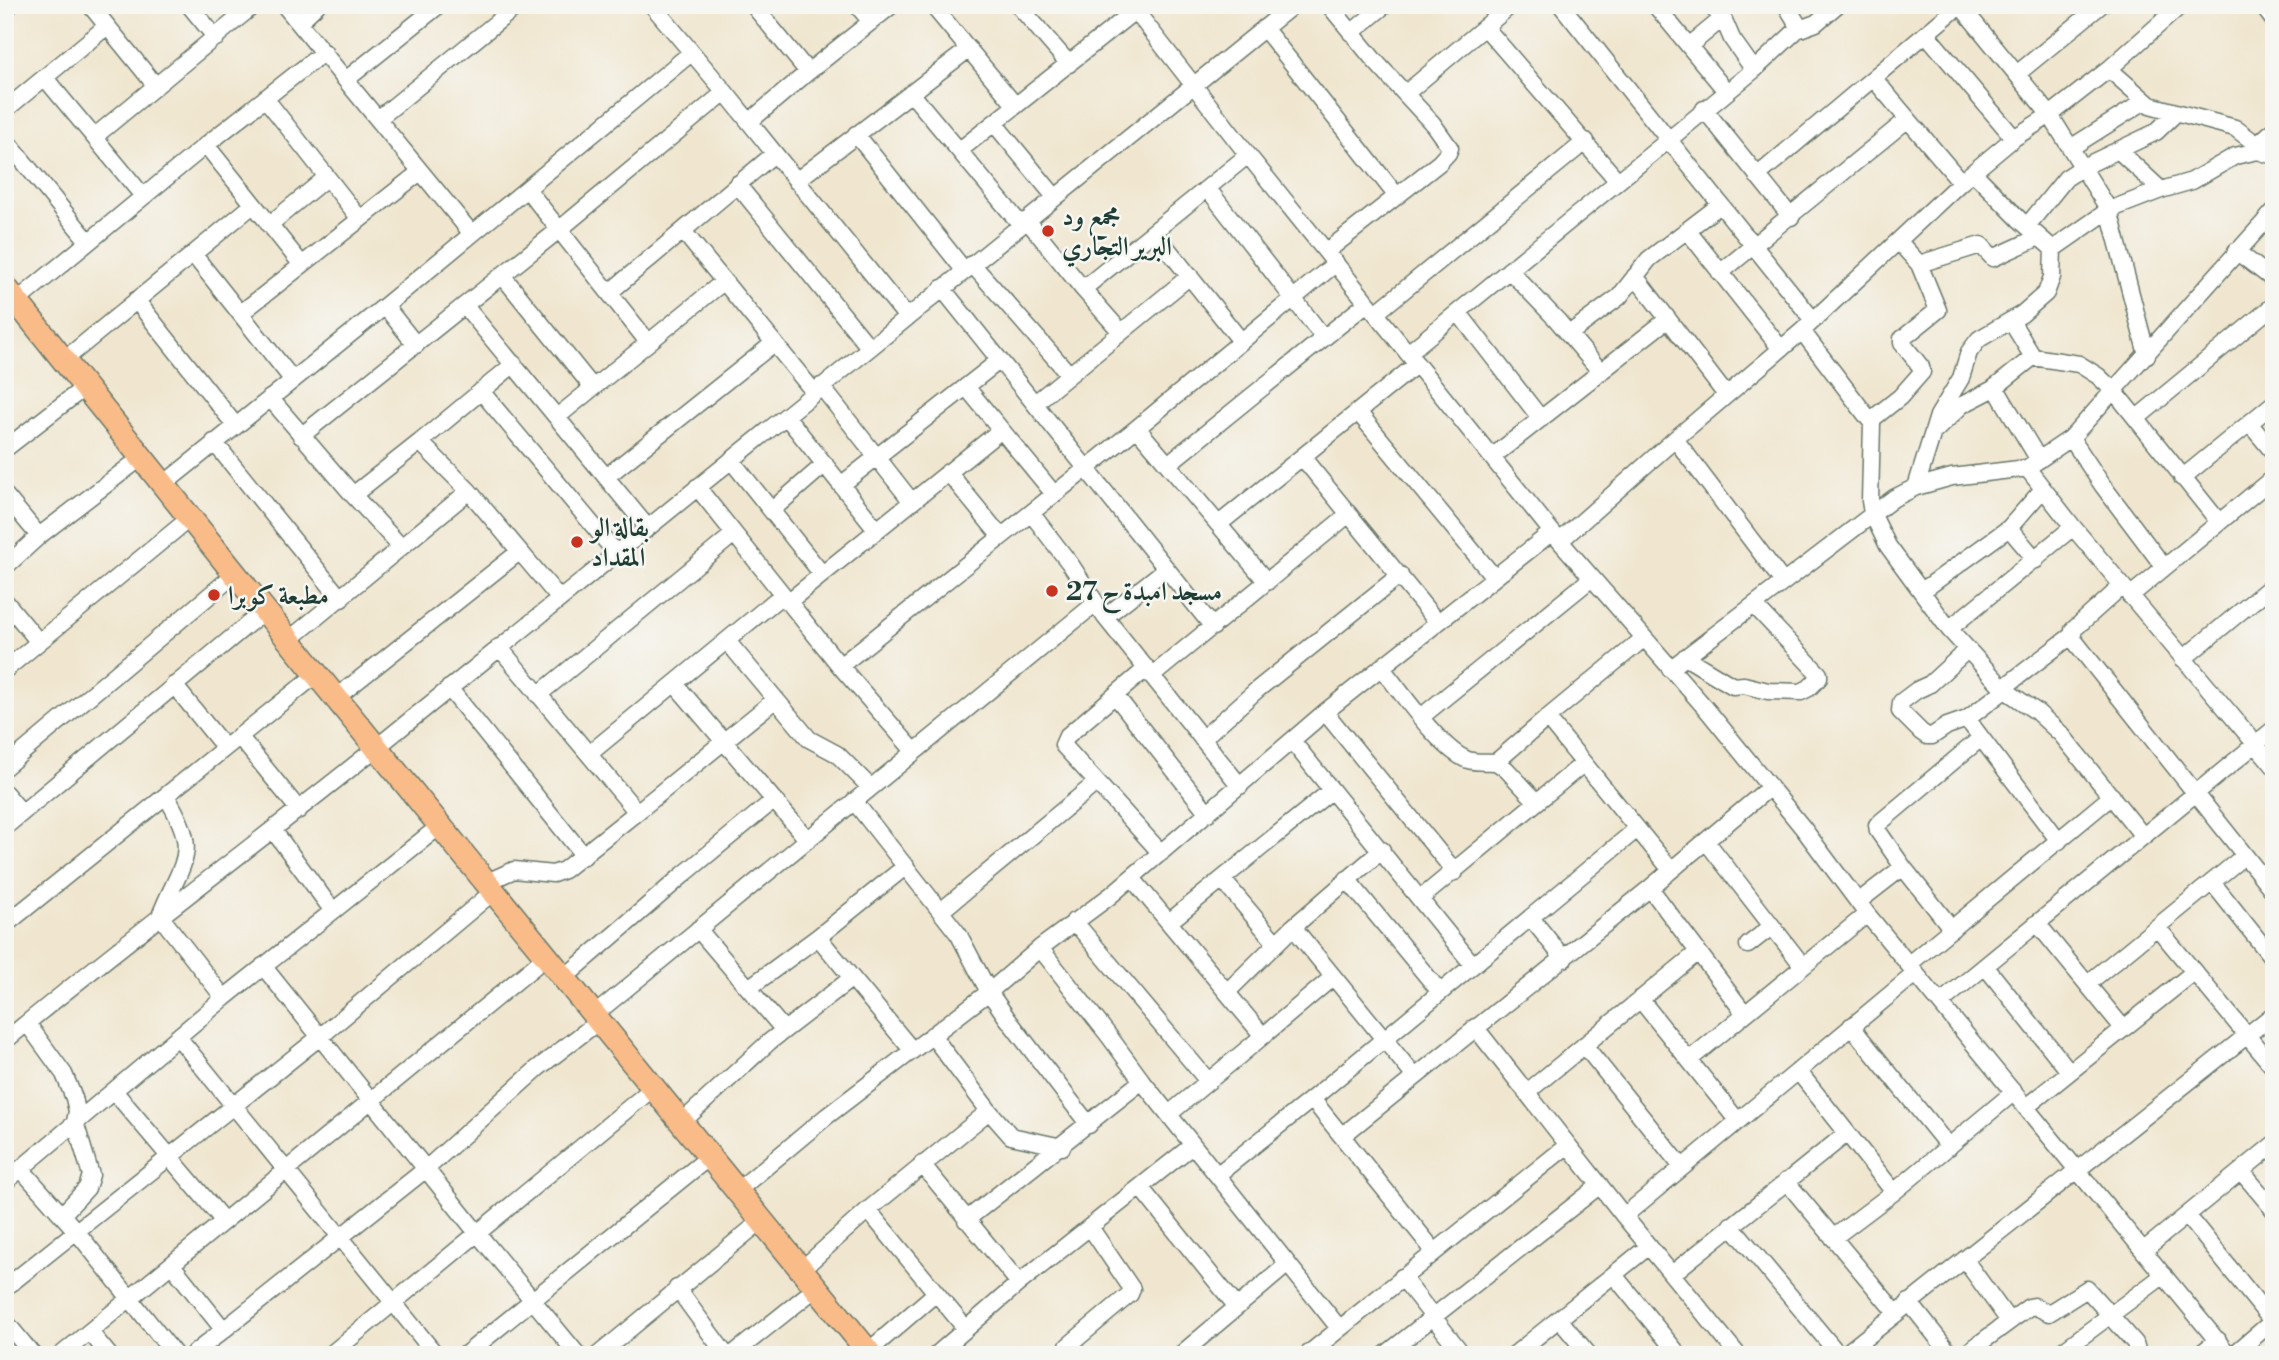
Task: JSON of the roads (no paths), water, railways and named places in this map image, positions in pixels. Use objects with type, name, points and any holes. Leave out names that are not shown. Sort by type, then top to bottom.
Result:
[{"type":"highway","points":[[11,294],[868,1353]]},
{"type":"street","points":[[5,9],[10,5]]},
{"type":"street","points":[[90,5],[156,86]]},
{"type":"street","points":[[188,5],[216,38]]},
{"type":"street","points":[[94,137],[254,5]]},
{"type":"street","points":[[284,5],[472,234]]},
{"type":"street","points":[[299,22],[317,5]]},
{"type":"street","points":[[346,79],[439,5]]},
{"type":"street","points":[[378,118],[518,5]]},
{"type":"street","points":[[652,5],[906,316]]},
{"type":"street","points":[[753,5],[807,72]]},
{"type":"street","points":[[857,5],[871,22]]},
{"type":"street","points":[[750,122],[807,72],[892,5]]},
{"type":"street","points":[[932,5],[1015,105]]},
{"type":"street","points":[[1018,5],[1069,64]]},
{"type":"street","points":[[5,1041],[160,916],[299,810],[1293,5]]},
{"type":"street","points":[[840,666],[1137,428],[1294,297],[1331,257],[1396,195],[1439,163],[1448,153],[1450,148],[1440,132],[1329,5]]},
{"type":"street","points":[[1351,33],[1385,5]]},
{"type":"street","points":[[1405,94],[1511,5]]},
{"type":"street","points":[[1561,5],[1755,246],[1871,420],[1871,513],[1888,546],[1967,650],[2004,689],[2037,712],[2061,734],[2143,836]]},
{"type":"street","points":[[1656,5],[1726,91]]},
{"type":"street","points":[[1710,5],[1723,18],[1732,39],[1754,70]]},
{"type":"street","points":[[1786,5],[1801,28]]},
{"type":"street","points":[[1219,524],[1358,412],[1458,313],[1509,270],[1754,70],[1801,28],[1820,20],[1837,5]]},
{"type":"street","points":[[1757,176],[1960,5],[1974,10],[2072,147],[2109,210],[2147,355]]},
{"type":"street","points":[[2018,73],[2101,5]]},
{"type":"street","points":[[737,1191],[827,1116],[1132,878],[1325,712],[1437,622],[1494,577],[1556,536],[1675,439],[1807,326],[1967,177],[2014,138],[2050,115],[2109,69],[2181,5]]},
{"type":"street","points":[[2262,5],[2274,21]]},
{"type":"street","points":[[960,150],[1136,7],[1248,155],[1556,536],[1770,787],[1862,908],[2231,1355],[2273,1321],[2187,1215]]},
{"type":"street","points":[[1689,46],[1723,18]]},
{"type":"street","points":[[5,110],[107,26]]},
{"type":"street","points":[[1485,27],[1617,180]]},
{"type":"street","points":[[1264,29],[1396,195]]},
{"type":"street","points":[[1927,35],[2014,138]]},
{"type":"street","points":[[796,181],[969,49]]},
{"type":"street","points":[[11,294],[88,241],[324,52]]},
{"type":"street","points":[[164,484],[385,306],[691,53]]},
{"type":"street","points":[[2109,69],[2145,102],[2235,128],[2267,151]]},
{"type":"street","points":[[45,78],[143,196]]},
{"type":"street","points":[[1874,79],[1908,119],[1967,177],[2053,249]]},
{"type":"street","points":[[301,436],[560,229],[725,92]]},
{"type":"street","points":[[911,93],[1121,332]]},
{"type":"street","points":[[265,98],[360,219]]},
{"type":"street","points":[[2072,147],[2145,102]]},
{"type":"street","points":[[1704,109],[1791,217]]},
{"type":"street","points":[[2027,226],[2061,181],[2083,167],[2156,132],[2176,113]]},
{"type":"street","points":[[1720,273],[1908,119]]},
{"type":"street","points":[[994,123],[1055,197]]},
{"type":"street","points":[[2267,151],[2274,130]]},
{"type":"street","points":[[856,134],[968,267],[1069,374]]},
{"type":"street","points":[[5,139],[88,241]]},
{"type":"street","points":[[1168,464],[1324,338],[1371,308],[1586,141]]},
{"type":"street","points":[[206,145],[302,265]]},
{"type":"street","points":[[2118,150],[2161,190]]},
{"type":"street","points":[[2053,249],[2109,210],[2192,181],[2243,153],[2267,151]]},
{"type":"street","points":[[610,292],[774,154]]},
{"type":"street","points":[[1083,289],[1248,155]]},
{"type":"street","points":[[241,313],[420,172]]},
{"type":"street","points":[[269,225],[327,177]]},
{"type":"street","points":[[737,184],[869,347]]},
{"type":"street","points":[[527,189],[648,342]]},
{"type":"street","points":[[1208,189],[1324,338]]},
{"type":"street","points":[[64,360],[253,205]]},
{"type":"street","points":[[1569,334],[1619,297],[1650,259],[1720,205]]},
{"type":"street","points":[[1670,669],[1894,498],[1916,487],[1952,477],[2033,464],[2071,438],[2274,211]]},
{"type":"street","points":[[1687,230],[1781,349]]},
{"type":"street","points":[[683,231],[774,343],[818,389],[912,502]]},
{"type":"street","points":[[1155,233],[1241,341]]},
{"type":"street","points":[[1919,264],[1981,245],[1993,258],[2039,237]]},
{"type":"street","points":[[1871,420],[1900,397],[1922,371],[1902,337],[1938,310],[1919,264],[1899,242]]},
{"type":"street","points":[[1916,487],[1940,412],[1961,379],[1973,345],[2030,308],[2046,293],[2051,283],[2053,249]]},
{"type":"street","points":[[2236,251],[2274,280]]},
{"type":"street","points":[[193,254],[292,379]]},
{"type":"street","points":[[1509,270],[1601,372]]},
{"type":"street","points":[[502,275],[593,388]]},
{"type":"street","points":[[1035,403],[1190,276]]},
{"type":"street","points":[[1635,276],[1726,395]]},
{"type":"street","points":[[557,417],[723,282]]},
{"type":"street","points":[[942,288],[1213,627]]},
{"type":"street","points":[[136,300],[235,425]]},
{"type":"street","points":[[2137,418],[2274,305]]},
{"type":"street","points":[[385,306],[416,345]]},
{"type":"street","points":[[465,306],[647,527]]},
{"type":"street","points":[[1458,313],[1541,419]]},
{"type":"street","points":[[1492,457],[1668,319]]},
{"type":"street","points":[[2011,321],[2033,357]]},
{"type":"street","points":[[606,477],[774,343]]},
{"type":"street","points":[[1932,434],[1967,402],[1995,387],[2033,357],[2079,364],[2098,376],[2114,391],[2219,522]]},
{"type":"street","points":[[841,485],[1000,360]]},
{"type":"street","points":[[353,495],[514,364]]},
{"type":"street","points":[[5,449],[85,387]]},
{"type":"street","points":[[1995,387],[2043,489],[2274,766]]},
{"type":"street","points":[[967,388],[1054,494]]},
{"type":"street","points":[[481,391],[616,553]]},
{"type":"street","points":[[270,398],[401,547]]},
{"type":"street","points":[[2182,478],[2274,403]]},
{"type":"street","points":[[1358,412],[1494,577]]},
{"type":"street","points":[[786,415],[877,530]]},
{"type":"street","points":[[2249,423],[2274,453]]},
{"type":"street","points":[[1137,428],[1267,582]]},
{"type":"street","points":[[589,754],[727,641],[822,574],[1001,430]]},
{"type":"street","points":[[2071,438],[2103,486],[2164,567]]},
{"type":"street","points":[[1675,439],[1783,582]]},
{"type":"street","points":[[214,442],[341,599]]},
{"type":"street","points":[[420,442],[469,491],[559,598]]},
{"type":"street","points":[[5,568],[39,536],[142,457]]},
{"type":"street","points":[[1303,458],[1437,622]]},
{"type":"street","points":[[731,460],[822,574]]},
{"type":"street","points":[[772,510],[825,464]]},
{"type":"street","points":[[948,472],[1002,537]]},
{"type":"street","points":[[1967,650],[1930,684],[1917,690],[1899,706],[1900,711],[1927,736],[1967,719],[2071,636],[2073,630],[2164,567],[2274,477]]},
{"type":"street","points":[[697,487],[840,666],[914,751]]},
{"type":"street","points":[[1922,591],[2009,528],[2043,489]]},
{"type":"street","points":[[289,640],[469,491]]},
{"type":"street","points":[[5,495],[39,536]]},
{"type":"street","points":[[1031,513],[1101,610],[1240,786]]},
{"type":"street","points":[[1161,853],[1066,750],[1063,741],[1115,695],[1213,627],[1349,514]]},
{"type":"street","points":[[5,670],[190,518]]},
{"type":"street","points":[[1950,629],[2073,527]]},
{"type":"street","points":[[2009,528],[2036,560]]},
{"type":"street","points":[[538,695],[734,534]]},
{"type":"street","points":[[337,697],[519,552]]},
{"type":"street","points":[[192,1355],[338,1236],[426,1169],[698,929],[914,751],[1101,610],[1166,569]]},
{"type":"street","points":[[5,766],[235,574]]},
{"type":"street","points":[[1202,739],[1258,689],[1400,575]]},
{"type":"street","points":[[1421,717],[1592,578]]},
{"type":"street","points":[[2183,659],[2274,584]]},
{"type":"street","points":[[5,601],[38,641]]},
{"type":"street","points":[[1685,657],[1733,686],[1801,692],[1810,688],[1819,678],[1819,674],[1754,605]]},
{"type":"street","points":[[5,827],[265,610]]},
{"type":"street","points":[[2071,636],[2274,892]]},
{"type":"street","points":[[1496,762],[1643,639]]},
{"type":"street","points":[[727,641],[809,738],[841,758],[870,787]]},
{"type":"street","points":[[499,647],[637,812]]},
{"type":"street","points":[[1381,667],[1421,717],[1458,756],[1472,761],[1496,762],[1537,802]]},
{"type":"street","points":[[5,925],[317,674]]},
{"type":"street","points":[[675,684],[807,839]]},
{"type":"street","points":[[174,685],[225,748]]},
{"type":"street","points":[[449,688],[584,856]]},
{"type":"street","points":[[1115,695],[1208,813]]},
{"type":"street","points":[[5,1288],[321,1037],[491,886],[514,870],[553,874],[564,870],[776,699]]},
{"type":"street","points":[[1325,712],[1455,872]]},
{"type":"street","points":[[1547,718],[1671,870]]},
{"type":"street","points":[[1967,719],[2059,841]]},
{"type":"street","points":[[1940,1003],[2274,729]]},
{"type":"street","points":[[239,736],[299,810]]},
{"type":"street","points":[[1952,929],[1903,867],[1878,831],[1877,825],[1981,738]]},
{"type":"street","points":[[1292,741],[1473,965]]},
{"type":"street","points":[[1420,898],[1584,764]]},
{"type":"street","points":[[942,911],[1096,783]]},
{"type":"street","points":[[1342,1136],[1475,1027],[1564,959],[1770,787]]},
{"type":"street","points":[[1169,922],[1332,790]]},
{"type":"street","points":[[5,793],[22,813]]},
{"type":"street","points":[[160,916],[184,866],[186,838],[180,818],[166,796]]},
{"type":"street","points":[[1624,1216],[1851,1026],[1952,929],[2112,796]]},
{"type":"street","points":[[564,978],[683,874],[774,800]]},
{"type":"street","points":[[853,801],[942,911],[969,950],[989,992],[1089,1125]]},
{"type":"street","points":[[5,1182],[263,966],[441,825]]},
{"type":"street","points":[[273,830],[333,911]]},
{"type":"street","points":[[1217,1175],[1637,830]]},
{"type":"street","points":[[1706,841],[1803,966]]},
{"type":"street","points":[[1227,992],[1293,927],[1382,850]]},
{"type":"street","points":[[2087,984],[2245,856]]},
{"type":"street","points":[[750,988],[906,866]]},
{"type":"street","points":[[1689,1060],[1803,966],[1903,867]]},
{"type":"street","points":[[1132,878],[1263,1036]]},
{"type":"street","points":[[1222,879],[1276,943]]},
{"type":"street","points":[[1347,879],[1440,992]]},
{"type":"street","points":[[2212,882],[2274,960]]},
{"type":"street","points":[[1650,888],[1745,1014]]},
{"type":"street","points":[[160,916],[224,998]]},
{"type":"street","points":[[1531,918],[1564,959]]},
{"type":"street","points":[[1074,921],[1208,1081]]},
{"type":"street","points":[[2037,923],[2123,1028]]},
{"type":"street","points":[[1293,927],[1415,1076]]},
{"type":"street","points":[[1748,945],[1771,927]]},
{"type":"street","points":[[2157,927],[2274,1068]]},
{"type":"street","points":[[698,929],[784,1030]]},
{"type":"street","points":[[818,937],[912,1050]]},
{"type":"street","points":[[1040,948],[1110,1036],[1142,1082],[1339,1328]]},
{"type":"street","points":[[1526,1093],[1697,953]]},
{"type":"street","points":[[61,1355],[547,956]]},
{"type":"street","points":[[263,966],[578,1355]]},
{"type":"street","points":[[1985,966],[2069,1071]]},
{"type":"street","points":[[2026,1107],[2194,972]]},
{"type":"street","points":[[1169,1114],[1333,977]]},
{"type":"street","points":[[681,1123],[784,1030],[852,978]]},
{"type":"street","points":[[1640,999],[1737,1120]]},
{"type":"street","points":[[1844,1355],[2274,1014]]},
{"type":"street","points":[[27,1023],[64,1074],[77,1111],[75,1122],[91,1175],[87,1188],[62,1215]]},
{"type":"street","points":[[1851,1026],[1949,1147]]},
{"type":"street","points":[[1475,1027],[1738,1355]]},
{"type":"street","points":[[932,1035],[1011,1136],[1062,1147]]},
{"type":"street","points":[[178,1037],[436,1355]]},
{"type":"street","points":[[1584,1045],[1682,1167]]},
{"type":"street","points":[[1798,1071],[1894,1192]]},
{"type":"street","points":[[966,1220],[1142,1082]]},
{"type":"street","points":[[330,1355],[653,1088]]},
{"type":"street","points":[[114,1091],[223,1220]]},
{"type":"street","points":[[1833,1238],[1894,1192],[2014,1092]]},
{"type":"street","points":[[1312,1099],[1434,1251]]},
{"type":"street","points":[[801,1270],[922,1164],[989,1111]]},
{"type":"street","points":[[1672,1274],[1846,1134]]},
{"type":"street","points":[[2144,1250],[2274,1144]]},
{"type":"street","points":[[936,1355],[1019,1283],[1193,1145]]},
{"type":"street","points":[[1307,1355],[1567,1145]]},
{"type":"street","points":[[465,1355],[709,1157]]},
{"type":"street","points":[[922,1164],[1019,1283]]},
{"type":"street","points":[[21,1169],[77,1232],[174,1355]]},
{"type":"street","points":[[2241,1171],[2274,1210]]},
{"type":"street","points":[[1787,1181],[1896,1313]]},
{"type":"street","points":[[1385,1355],[1600,1185]]},
{"type":"street","points":[[1140,1187],[1237,1307]]},
{"type":"street","points":[[868,1210],[966,1329]]},
{"type":"street","points":[[598,1355],[761,1221]]},
{"type":"street","points":[[1731,1226],[1839,1355]]},
{"type":"street","points":[[1067,1352],[1130,1294],[1132,1289],[1090,1227]]},
{"type":"street","points":[[1514,1355],[1649,1246]]},
{"type":"street","points":[[1965,1259],[2010,1321]]},
{"type":"street","points":[[1180,1355],[1288,1264]]},
{"type":"street","points":[[172,1265],[223,1329]]},
{"type":"street","points":[[1614,1275],[1679,1355]]},
{"type":"street","points":[[2057,1355],[2164,1275]]},
{"type":"street","points":[[1402,1277],[1463,1355]]},
{"type":"street","points":[[677,1288],[726,1355]]},
{"type":"street","points":[[732,1355],[816,1288]]},
{"type":"street","points":[[1964,1355],[2032,1306],[2051,1312],[2087,1289],[2137,1346],[2134,1355]]},
{"type":"street","points":[[868,1353],[936,1293]]},
{"type":"street","points":[[1909,1302],[1951,1355]]},
{"type":"street","points":[[1559,1319],[1589,1355]]},
{"type":"street","points":[[5,1321],[33,1355]]},
{"type":"street","points":[[90,1332],[109,1355]]},
{"type":"street","points":[[2199,1355],[2218,1340]]},
{"type":"place","name":"مجمع ود البرير التجاري","points":[[1048,231]]},
{"type":"place","name":"بقالة الو المقداد","points":[[577,542]]},
{"type":"place","name":"مسجد امبدة ح 27","points":[[1052,591]]},
{"type":"place","name":"مطبعة كوبرا","points":[[214,595]]}]
